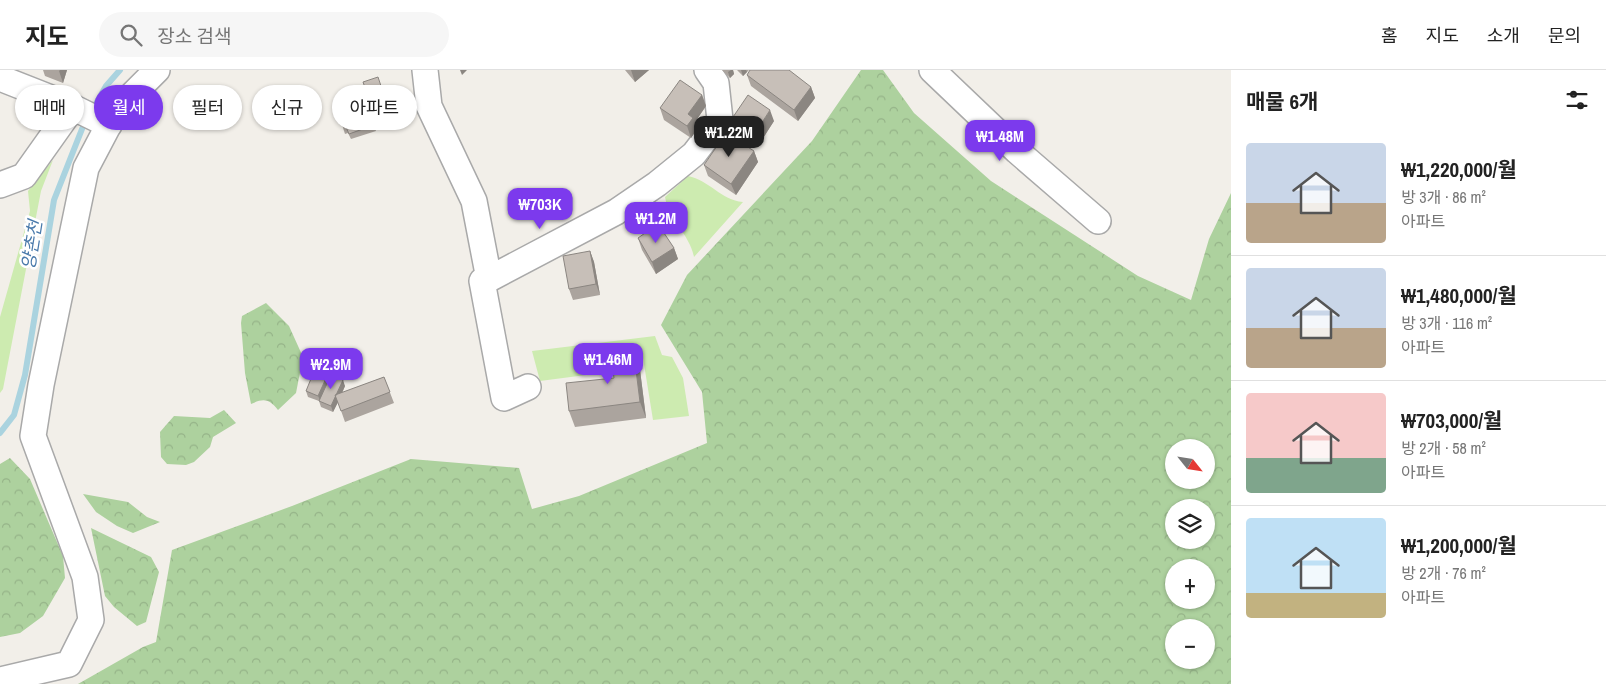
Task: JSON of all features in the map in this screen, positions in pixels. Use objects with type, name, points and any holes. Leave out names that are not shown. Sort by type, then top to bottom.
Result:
[{"type":"street","points":[[142,85],[157,70]]},
{"type":"street","points":[[425,70],[429,106],[474,201],[490,279]]},
{"type":"street","points":[[528,388],[504,398],[482,281],[490,279],[616,212],[657,184],[694,154],[720,120],[716,83],[707,70]]},
{"type":"street","points":[[932,70],[1017,151],[1098,221]]},
{"type":"street","points":[[0,78],[18,85]]},
{"type":"street","points":[[0,185],[24,176],[58,130]]},
{"type":"street","points":[[0,680],[69,664],[92,620],[85,577],[33,436],[45,366],[86,168],[102,130]]},
{"type":"green space","points":[[861,70],[883,70],[914,113],[991,181],[1138,276],[1191,300],[1209,239],[1231,193],[1231,684],[78,684],[143,647],[156,642],[172,550],[292,506],[411,459],[519,468],[532,509],[579,496],[707,443],[702,392],[661,325],[687,275],[812,141]]},
{"type":"green space","points":[[53,160],[41,191],[3,389],[0,393],[0,317],[30,211],[28,191]]},
{"type":"green space","points":[[688,176],[702,181],[728,198],[743,202],[694,257],[692,249],[667,205],[665,197]]},
{"type":"green space","points":[[266,303],[289,326],[303,357],[296,393],[278,410],[266,401],[251,404],[245,373],[242,316]]},
{"type":"green space","points":[[655,336],[662,355],[672,357],[683,378],[689,416],[653,420],[643,358],[610,361],[609,372],[540,381],[532,351]]},
{"type":"green space","points":[[224,410],[236,423],[213,437],[210,447],[194,462],[186,465],[167,464],[161,457],[160,432],[174,416],[210,418]]},
{"type":"green space","points":[[10,458],[30,479],[63,556],[65,578],[43,616],[20,633],[0,637],[0,464]]},
{"type":"green space","points":[[83,494],[128,502],[147,517],[160,522],[133,533],[117,526],[96,512]]},
{"type":"green space","points":[[91,528],[151,557],[159,572],[146,622],[137,626],[114,607],[105,596]]},
{"type":"building","points":[[750,70],[789,70],[811,87],[794,110],[747,75]]},
{"type":"building","points":[[378,77],[381,85],[364,85],[363,82]]},
{"type":"building","points":[[680,80],[702,95],[688,114],[693,118],[687,126],[660,108]]},
{"type":"building","points":[[748,95],[770,110],[754,135],[731,120]]},
{"type":"building","points":[[347,130],[360,130],[349,134]]},
{"type":"building","points":[[726,133],[754,151],[731,184],[704,165]]},
{"type":"building","points":[[656,230],[658,233],[662,230],[674,248],[652,262],[638,238],[648,231],[650,234]]},
{"type":"building","points":[[590,251],[596,284],[569,289],[563,256]]},
{"type":"building","points":[[633,346],[640,402],[569,411],[566,383],[614,378],[610,349]]},
{"type":"building","points":[[319,359],[332,365],[318,396],[306,391]]},
{"type":"building","points":[[331,375],[343,380],[331,406],[319,401]]},
{"type":"building","points":[[384,377],[390,392],[341,411],[335,395]]},
{"type":"waterway","name":"양촌천","points":[[92,111],[106,86],[120,70]]},
{"type":"waterway","name":"양촌천","points":[[0,433],[14,415],[25,375],[54,200],[87,119]]}]
